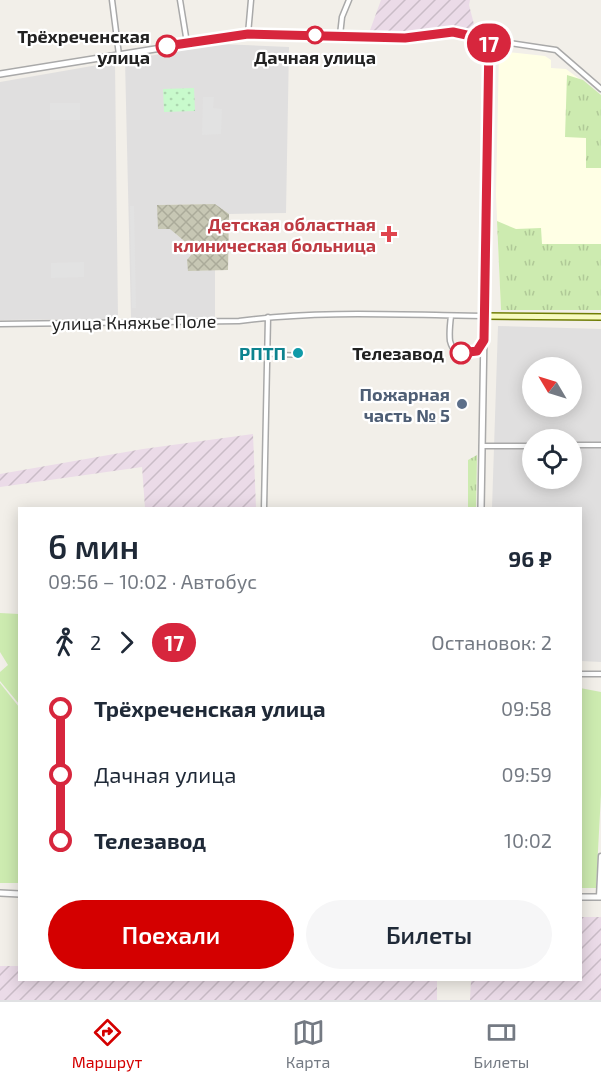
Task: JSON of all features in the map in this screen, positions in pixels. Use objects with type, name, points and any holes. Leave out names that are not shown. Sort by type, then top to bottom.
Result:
[{"type":"main road","points":[[484,316],[601,317]]},
{"type":"street","points":[[112,0],[119,55]]},
{"type":"street","points":[[180,0],[187,43]]},
{"type":"street","points":[[248,34],[251,0]]},
{"type":"street","points":[[340,35],[342,17],[350,0]]},
{"type":"street","points":[[0,74],[248,34],[405,38],[453,32],[556,50],[601,89]]},
{"type":"street","points":[[481,507],[489,40]]},
{"type":"street","points":[[451,316],[452,346],[461,353],[474,352],[484,340]]},
{"type":"street","name":"улица Княжье Поле","points":[[0,324],[239,321],[268,317],[484,316]]},
{"type":"street","points":[[264,507],[268,317]]},
{"type":"street","points":[[474,352],[484,361]]},
{"type":"street","points":[[266,354],[292,355]]},
{"type":"street","points":[[582,446],[601,445]]},
{"type":"street","points":[[482,446],[522,446]]},
{"type":"street","points":[[582,674],[601,674]]},
{"type":"street","points":[[582,897],[600,897],[601,856]]},
{"type":"street","points":[[0,893],[18,894]]},
{"type":"shaded area","points":[[381,0],[470,0],[469,5],[476,32],[455,29],[409,35],[369,33]]},
{"type":"shaded area","points":[[220,44],[289,47],[286,213],[229,214],[215,204],[157,205],[170,229],[195,250],[188,271],[215,270],[215,317],[131,319],[125,60]]},
{"type":"shaded area","points":[[499,51],[545,56],[551,60],[551,68],[566,69],[601,95],[601,310],[501,310],[496,195]]},
{"type":"shaded area","points":[[115,62],[118,319],[0,320],[0,82]]},
{"type":"shaded area","points":[[203,97],[214,97],[213,108],[222,109],[221,134],[202,135]]},
{"type":"shaded area","points":[[50,103],[80,103],[80,120],[50,120]]},
{"type":"shaded area","points":[[215,204],[229,214],[228,270],[188,271],[187,260],[195,250],[170,229],[158,229],[157,205]]},
{"type":"shaded area","points":[[130,206],[134,206],[136,308],[132,308]]},
{"type":"shaded area","points":[[84,262],[84,277],[51,278],[51,263]]},
{"type":"shaded area","points":[[498,326],[601,329],[601,662],[582,661],[582,507],[492,507]]},
{"type":"shaded area","points":[[253,434],[256,507],[145,507],[142,467],[0,487],[0,474],[143,449]]},
{"type":"shaded area","points":[[582,917],[601,917],[601,1000],[470,1000],[471,981],[582,981]]},
{"type":"shaded area","points":[[0,966],[18,966],[18,981],[437,981],[437,1000],[0,1000]]},
{"type":"green space","points":[[567,75],[583,80],[601,95],[601,168],[586,168],[586,138],[565,137]]},
{"type":"green space","points":[[194,88],[195,111],[164,112],[163,89]]},
{"type":"green space","points":[[497,221],[516,229],[541,228],[542,244],[601,244],[601,310],[501,310]]},
{"type":"green space","points":[[477,455],[476,507],[468,507],[468,460]]},
{"type":"green space","points":[[0,613],[18,614],[18,703],[0,681],[0,672],[8,665],[0,652]]},
{"type":"green space","points":[[0,683],[18,706],[18,883],[0,883]]},
{"type":"green space","points":[[582,688],[601,692],[601,794],[596,888],[582,888]]},
{"type":"bus line","name":"17","points":[[167,46],[248,34],[405,38],[453,32],[489,40],[484,340],[477,351],[470,354],[461,353]]},
{"type":"place","name":"Дачная улица","points":[[315,35]]},
{"type":"place","name":"Трёхреченская улица","points":[[167,46]]},
{"type":"place","name":"Детская областная клиническая больница","points":[[389,234]]},
{"type":"place","name":"РПТП","points":[[298,353]]},
{"type":"place","name":"Телезавод","points":[[461,353]]},
{"type":"place","name":"Пожарная часть № 5","points":[[462,404]]}]
